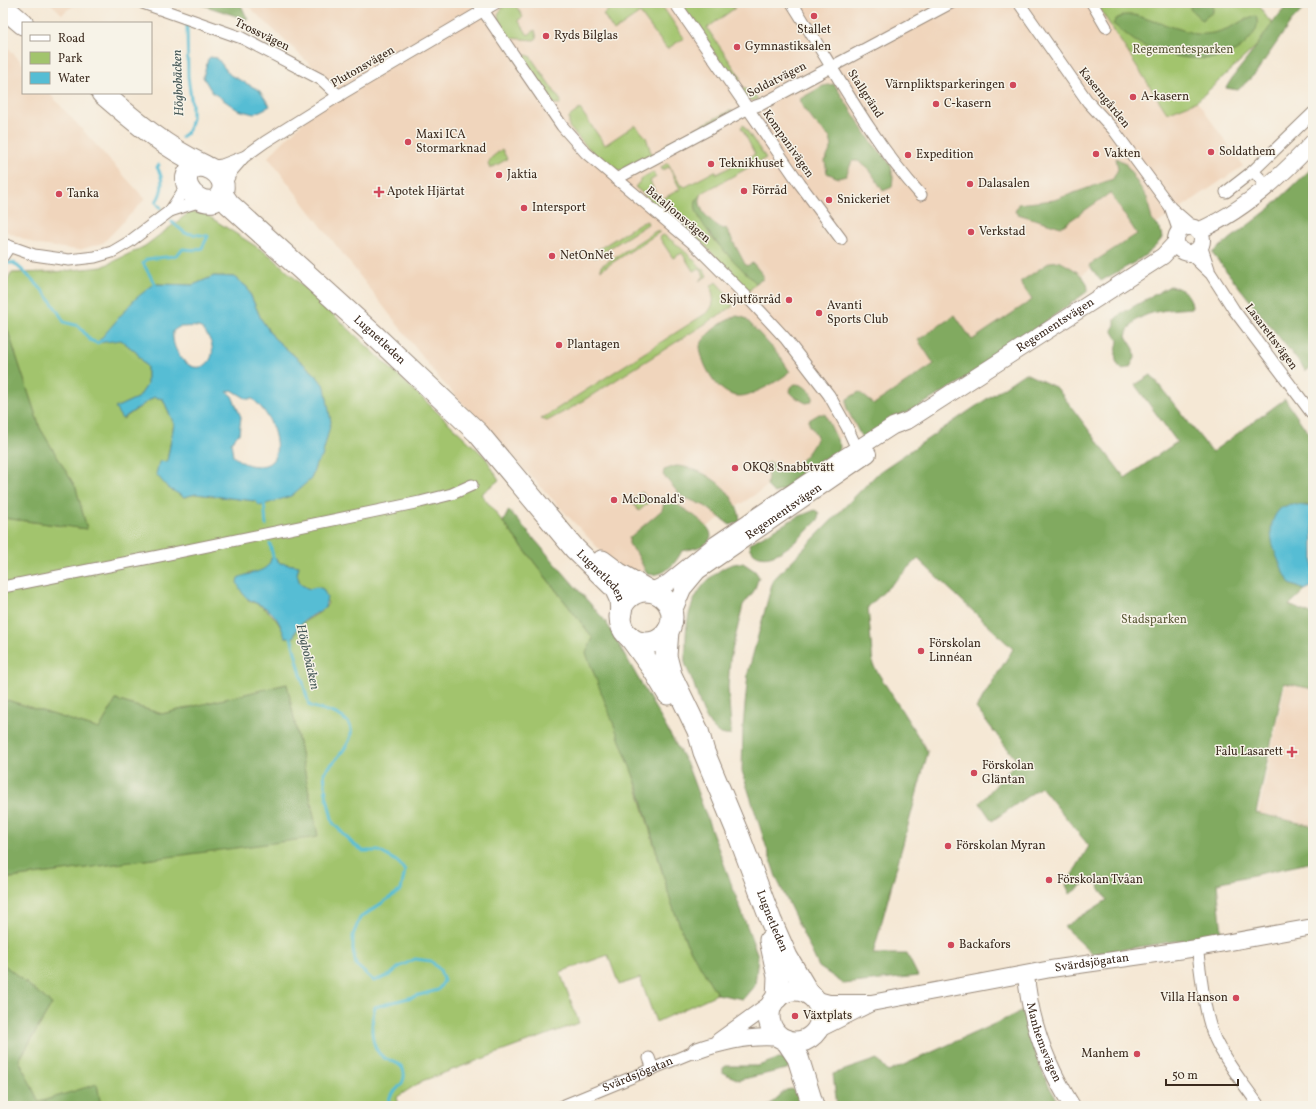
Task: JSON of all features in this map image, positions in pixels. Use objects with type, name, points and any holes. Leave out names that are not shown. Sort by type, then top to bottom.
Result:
[{"type":"highway","points":[[3,7],[22,23]]},
{"type":"highway","points":[[103,94],[131,118],[189,159],[219,175],[223,184],[213,196]]},
{"type":"highway","points":[[131,118],[174,163],[187,183]]},
{"type":"highway","points":[[187,183],[192,170],[196,167],[206,167]]},
{"type":"highway","name":"Lugnetleden","points":[[187,183],[191,194],[213,196],[226,218],[279,249],[374,335],[478,433],[566,538],[615,588],[620,599],[621,613]]},
{"type":"highway","name":"Lugnetleden","points":[[478,433],[504,450],[601,560],[618,573],[650,591]]},
{"type":"highway","points":[[650,591],[666,600],[670,623],[660,639],[648,643],[639,642],[629,636],[622,627],[621,613],[624,604],[630,597],[636,593],[650,591]]},
{"type":"highway","name":"Lugnetleden","points":[[670,623],[666,656],[675,685],[698,731],[704,752],[771,921],[787,957],[811,997]]},
{"type":"highway","name":"Lugnetleden","points":[[629,636],[654,669],[691,735],[704,752]]},
{"type":"highway","name":"Lugnetleden","points":[[742,845],[769,934],[778,977],[775,1000]]},
{"type":"highway","points":[[813,1106],[798,1058],[783,1039],[773,1031],[769,1022],[769,1011],[775,1000],[789,991],[800,990],[811,997],[820,1011],[820,1021],[814,1033],[810,1050],[818,1106]]},
{"type":"highway","points":[[783,1039],[800,1042],[814,1033]]},
{"type":"street","name":"Trossvägen","points":[[143,3],[242,38],[322,80],[339,96]]},
{"type":"street","name":"Plutonsvägen","points":[[206,167],[222,165],[244,157],[481,7],[496,3]]},
{"type":"street","name":"Kompanivägen","points":[[675,3],[747,109],[841,239]]},
{"type":"street","name":"Stallgränd","points":[[792,3],[856,106],[906,178],[921,195]]},
{"type":"street","name":"Soldatvägen","points":[[616,179],[747,109],[762,104],[951,3]]},
{"type":"street","name":"Kaserngården","points":[[1019,3],[1088,102],[1113,129],[1171,208],[1190,240]]},
{"type":"street","points":[[1092,3],[1106,27]]},
{"type":"street","name":"Bataljonsvägen","points":[[481,7],[562,126],[586,153],[695,245],[749,299],[784,338],[829,395],[847,427],[859,454]]},
{"type":"street","points":[[1226,192],[1253,171],[1313,113]]},
{"type":"street","name":"Regementsvägen","points":[[650,591],[668,583],[720,549],[859,454],[899,434],[909,420],[1162,256],[1223,219],[1267,186],[1313,142]]},
{"type":"street","name":"Plutonsvägen","points":[[213,196],[244,157]]},
{"type":"street","points":[[1253,171],[1267,186]]},
{"type":"street","points":[[170,211],[187,183]]},
{"type":"street","points":[[5,249],[63,260],[95,257],[112,252],[129,242],[170,211],[213,196]]},
{"type":"street","name":"Kaserngården","points":[[1171,208],[1190,240]]},
{"type":"street","name":"Lasarettsvägen","points":[[1190,240],[1234,310],[1313,415]]},
{"type":"street","points":[[3,587],[397,507],[452,494],[472,485]]},
{"type":"street","name":"Regementsvägen","points":[[670,623],[680,595],[688,581],[720,549]]},
{"type":"street","name":"Svärdsjögatan","points":[[811,997],[829,1003],[871,1003],[1050,969],[1198,948],[1313,927]]},
{"type":"street","points":[[1198,948],[1205,1002],[1215,1038],[1222,1054],[1259,1106]]},
{"type":"street","name":"Manhemsvägen","points":[[1026,974],[1029,1002],[1042,1047],[1052,1070],[1072,1106]]},
{"type":"street","name":"Svärdsjögatan","points":[[714,1045],[775,1000]]},
{"type":"street","name":"Svärdsjögatan","points":[[814,1033],[871,1003]]},
{"type":"street","name":"Svärdsjögatan","points":[[562,1106],[601,1088],[714,1045],[760,1036],[783,1039]]},
{"type":"street","points":[[649,1058],[653,1069]]},
{"type":"shaded area","points":[[50,3],[77,3],[62,14]]},
{"type":"shaded area","points":[[245,3],[1096,3],[1167,113],[1197,101],[1243,166],[628,580],[438,377],[268,157],[336,89]]},
{"type":"shaded area","points":[[3,42],[22,63],[22,94],[50,94],[145,199],[103,243],[79,250],[38,245],[3,230]]},
{"type":"shaded area","name":"Falu Lasarett","points":[[1287,677],[1313,683],[1313,832],[1257,821]]},
{"type":"green space","points":[[197,3],[240,3],[248,20]]},
{"type":"green space","points":[[506,3],[520,3],[516,6],[523,17],[518,20],[528,35],[535,30],[537,38],[534,40],[509,38],[500,24],[498,14]]},
{"type":"green space","points":[[618,3],[660,3],[684,38],[667,49],[640,13],[614,31],[603,14]]},
{"type":"green space","points":[[680,3],[728,3],[735,8],[707,28],[741,78],[737,82],[738,85],[753,93],[758,99],[753,101],[745,98]]},
{"type":"green space","name":"Regementesparken","points":[[1096,3],[1258,3],[1267,18],[1277,27],[1197,101],[1167,113]]},
{"type":"green space","points":[[1191,3],[1213,3],[1213,12],[1202,20],[1190,9]]},
{"type":"green space","points":[[1290,3],[1309,3],[1291,22],[1255,74],[1238,90],[1226,88],[1274,22]]},
{"type":"green space","points":[[1124,15],[1134,15],[1196,34],[1206,34],[1219,31],[1256,16],[1257,27],[1247,42],[1237,51],[1224,56],[1192,58],[1161,52],[1135,41],[1113,24],[1116,19]]},
{"type":"green space","points":[[524,56],[530,56],[561,101],[560,104],[553,104],[524,60]]},
{"type":"green space","points":[[834,84],[872,143],[891,166],[893,177],[892,187],[883,191],[869,169],[858,161],[852,161],[846,176],[838,178],[827,173],[825,161],[832,146],[830,138],[803,108],[800,99],[823,86]]},
{"type":"green space","points":[[580,109],[605,145],[635,125],[646,137],[652,156],[625,171],[615,170],[608,166],[593,153],[569,127],[569,117]]},
{"type":"green space","points":[[729,111],[733,111],[665,147],[666,144]]},
{"type":"green space","points":[[743,125],[766,158],[702,193],[696,200],[711,237],[756,283],[749,291],[703,244],[635,187],[644,177],[653,172],[656,177],[650,181],[659,201],[680,189],[669,167],[662,170],[661,167],[668,163],[681,186],[683,185],[685,187],[715,171],[717,174],[755,154],[741,127]]},
{"type":"green space","points":[[502,149],[507,159],[490,169],[488,164],[491,158]]},
{"type":"green space","points":[[1116,158],[1125,163],[1147,198],[1152,220],[1160,228],[1162,238],[1142,257],[1101,281],[1089,265],[1137,234],[1110,193],[1061,227],[1015,212],[1018,204],[1054,200],[1113,179],[1118,169]]},
{"type":"green space","points":[[1313,167],[1313,366],[1306,371],[1212,253],[1269,209]]},
{"type":"green space","points":[[702,193],[700,202],[705,215],[719,227],[723,229],[726,228],[746,266],[753,263],[763,275],[763,279],[756,283],[708,232],[696,209],[696,201]]},
{"type":"green space","points":[[190,212],[205,214],[271,256],[486,458],[499,480],[481,494],[593,638],[671,902],[687,944],[717,994],[656,1022],[640,978],[619,985],[608,955],[560,972],[579,1023],[422,1081],[397,1097],[399,1106],[101,1106],[97,1085],[39,1102],[19,1061],[52,1004],[3,964],[3,879],[318,836],[287,684],[162,714],[116,700],[99,729],[7,700],[3,705],[3,518],[87,529],[76,488],[40,428],[3,316],[3,290],[11,273],[54,272],[102,267],[145,246]],"holes":[[[214,276],[234,277],[247,287],[261,319],[274,338],[315,374],[322,457],[316,464],[311,479],[260,505],[255,501],[196,494],[184,497],[167,461],[174,424],[163,399],[154,397],[123,419],[115,408],[139,397],[147,385],[147,367],[136,352],[121,340],[154,284],[193,285]],[[275,558],[280,563],[299,566],[297,574],[300,584],[309,589],[317,587],[328,603],[320,612],[300,625],[294,637],[286,637],[279,624],[267,610],[248,600],[248,573],[256,573],[262,570],[268,566],[271,559]]]},
{"type":"green space","points":[[647,221],[648,224],[594,258],[591,254],[637,225]]},
{"type":"green space","points":[[656,231],[660,232],[601,270],[601,266]]},
{"type":"green space","points":[[663,235],[688,254],[701,267],[707,276],[699,281],[704,276],[700,268],[693,271],[682,253],[673,258],[659,237]]},
{"type":"green space","points":[[1059,261],[1082,276],[1088,291],[971,376],[864,438],[861,436],[847,409],[847,399],[859,392],[874,404],[934,364],[918,340],[955,315],[972,340],[1032,300],[1020,282],[1050,262]]},
{"type":"green space","points":[[716,282],[733,301],[732,307],[573,407],[547,421],[541,419],[708,312],[713,302],[711,286]]},
{"type":"green space","points":[[1170,286],[1178,288],[1186,293],[1192,303],[1192,308],[1153,313],[1136,321],[1130,327],[1126,336],[1134,349],[1135,358],[1130,367],[1123,370],[1119,367],[1116,360],[1118,340],[1112,330],[1115,325],[1115,319],[1122,313]]},
{"type":"green space","points":[[3,316],[40,428],[76,488],[87,529],[3,518]]},
{"type":"green space","points":[[737,316],[745,318],[779,355],[790,372],[759,391],[740,396],[732,395],[725,391],[712,378],[704,362],[700,346],[706,336],[726,321]]},
{"type":"green space","name":"Stadsparken","points":[[1025,373],[1057,388],[1125,478],[1177,442],[1135,385],[1151,375],[1212,452],[1285,399],[1313,440],[1313,507],[1305,505],[1290,584],[1305,590],[1289,605],[1313,615],[1313,689],[1284,683],[1256,813],[1313,826],[1313,862],[1217,883],[1222,934],[1093,954],[1064,927],[1107,900],[1093,877],[1070,894],[1066,885],[1089,846],[1041,787],[992,821],[980,803],[1017,761],[976,708],[1013,649],[918,559],[868,607],[873,665],[928,752],[873,954],[907,954],[918,976],[844,984],[819,967],[776,877],[742,771],[743,727],[748,673],[773,580],[879,472]]},
{"type":"green space","points":[[795,384],[804,386],[808,390],[813,397],[811,402],[806,403],[795,397],[790,392],[790,387]]},
{"type":"green space","points":[[819,414],[825,414],[840,446],[839,454],[800,482],[774,493],[767,486],[768,475],[764,465],[769,462],[788,467],[793,466],[802,460],[810,450],[817,436],[809,424],[809,420]]},
{"type":"green space","points":[[676,466],[687,467],[698,471],[718,483],[727,491],[734,501],[740,522],[730,525],[705,506],[681,496],[663,475],[664,470]]},
{"type":"green space","points":[[642,492],[649,502],[639,511],[631,501]]},
{"type":"green space","points":[[668,499],[699,519],[707,527],[711,534],[709,541],[700,547],[682,551],[673,565],[669,568],[659,574],[647,574],[637,554],[629,544],[629,538],[662,510],[664,503]]},
{"type":"green space","points":[[509,510],[606,622],[687,764],[758,956],[755,985],[743,999],[717,994],[687,944],[671,902],[639,790],[586,653],[593,638],[503,522]]},
{"type":"green space","points":[[815,510],[819,513],[818,520],[786,549],[766,557],[758,555],[750,549],[749,544],[795,518]]},
{"type":"green space","points":[[743,563],[755,571],[759,577],[754,591],[743,605],[730,659],[728,688],[731,727],[730,735],[722,734],[715,730],[705,716],[701,707],[686,664],[686,636],[689,616],[695,597],[707,581],[725,567]]},
{"type":"green space","points":[[287,684],[318,837],[3,879],[3,705],[7,700],[99,729],[116,700],[162,714]]},
{"type":"green space","points":[[3,964],[52,1004],[19,1060],[39,1102],[97,1084],[101,1106],[3,1106]]},
{"type":"green space","points":[[1023,1011],[1042,1071],[1061,1106],[837,1106],[833,1074],[877,1059],[888,1072]]},
{"type":"green space","points":[[777,1059],[787,1059],[791,1065],[787,1069],[739,1080],[723,1073],[723,1068],[726,1066],[758,1066]]},
{"type":"green space","points":[[792,1089],[801,1100],[803,1106],[768,1106],[786,1090]]},
{"type":"water","points":[[210,57],[217,58],[230,75],[259,90],[270,106],[254,114],[238,110],[212,92],[203,77],[208,59]]},
{"type":"water","points":[[214,276],[234,277],[247,287],[261,319],[274,338],[315,374],[325,387],[331,422],[322,457],[316,464],[311,479],[291,496],[260,506],[255,501],[196,494],[184,497],[168,488],[156,474],[159,462],[167,461],[174,424],[163,399],[154,397],[122,419],[115,408],[139,397],[147,385],[147,367],[136,352],[121,340],[97,343],[135,299],[154,284],[193,285]],"holes":[[[179,327],[198,327],[205,331],[211,343],[212,351],[211,358],[202,367],[190,365],[180,357],[176,350],[173,335],[173,331]],[[232,390],[247,399],[253,399],[268,417],[275,434],[276,443],[274,458],[269,464],[260,466],[249,465],[233,456],[231,442],[239,434],[241,417],[232,396],[227,392]]]},
{"type":"water","points":[[1290,504],[1313,507],[1313,586],[1305,590],[1290,584],[1281,567],[1271,537],[1271,528],[1274,518],[1280,509]]},
{"type":"water","points":[[271,558],[275,558],[280,563],[299,566],[297,574],[300,584],[309,589],[317,587],[323,589],[327,597],[325,608],[302,623],[298,627],[294,637],[285,637],[279,622],[273,614],[268,609],[253,602],[244,595],[237,582],[238,578],[267,567]]},
{"type":"waterway","name":"Högbobäcken","points":[[182,137],[189,130],[192,118],[192,105],[188,77],[187,25]]},
{"type":"waterway","name":"Högbobäcken","points":[[159,165],[157,167],[162,180],[162,189],[156,202],[161,208]]},
{"type":"waterway","name":"Högbobäcken","points":[[156,286],[143,263],[147,259],[175,256],[183,249],[196,250],[202,248],[208,236],[185,233],[172,222]]},
{"type":"waterway","points":[[9,263],[14,263],[36,283],[48,297],[64,322],[79,326],[90,340],[97,343],[101,341]]},
{"type":"waterway","name":"Högbobäcken","points":[[264,501],[266,525]]},
{"type":"waterway","name":"Högbobäcken","points":[[270,544],[274,561]]},
{"type":"waterway","name":"Högbobäcken","points":[[290,633],[309,705],[338,715],[347,721],[351,728],[351,735],[348,743],[324,773],[326,794],[333,823],[352,843],[363,851],[379,851],[398,862],[405,871],[401,890],[360,918],[353,935],[353,950],[356,965],[374,981],[390,975],[399,967],[415,959],[431,961],[440,970],[444,981],[438,990],[375,1007],[372,1026],[375,1047],[378,1053],[383,1057],[399,1064],[404,1073],[402,1083],[390,1097],[389,1106]]},
{"type":"place","name":"Stallet","points":[[814,16]]},
{"type":"place","name":"Ryds Bilglas","points":[[546,36]]},
{"type":"place","name":"Gymnastiksalen","points":[[737,47]]},
{"type":"place","name":"Värnpliktsparkeringen","points":[[1013,85]]},
{"type":"place","name":"A-kasern","points":[[1133,97]]},
{"type":"place","name":"C-kasern","points":[[936,104]]},
{"type":"place","name":"Maxi ICA Stormarknad","points":[[408,142]]},
{"type":"place","name":"Soldathem","points":[[1211,152]]},
{"type":"place","name":"Vakten","points":[[1096,154]]},
{"type":"place","name":"Expedition","points":[[908,155]]},
{"type":"place","name":"Teknikhuset","points":[[711,164]]},
{"type":"place","name":"Jaktia","points":[[499,175]]},
{"type":"place","name":"Dalasalen","points":[[970,184]]},
{"type":"place","name":"Förråd","points":[[744,191]]},
{"type":"place","name":"Apotek Hjärtat","points":[[379,192]]},
{"type":"place","name":"Tanka","points":[[59,194]]},
{"type":"place","name":"Snickeriet","points":[[829,200]]},
{"type":"place","name":"Intersport","points":[[524,208]]},
{"type":"place","name":"Verkstad","points":[[971,232]]},
{"type":"place","name":"NetOnNet","points":[[552,256]]},
{"type":"place","name":"Skjutförråd","points":[[789,300]]},
{"type":"place","name":"Avanti Sports Club","points":[[819,313]]},
{"type":"place","name":"Plantagen","points":[[559,345]]},
{"type":"place","name":"OKQ8 Snabbtvätt","points":[[735,468]]},
{"type":"place","name":"McDonald's","points":[[614,500]]},
{"type":"place","name":"Förskolan Linnéan","points":[[921,651]]},
{"type":"place","name":"Falu Lasarett","points":[[1292,752]]},
{"type":"place","name":"Förskolan Gläntan","points":[[974,773]]},
{"type":"place","name":"Förskolan Myran","points":[[948,846]]},
{"type":"place","name":"Förskolan Tvåan","points":[[1049,880]]},
{"type":"place","name":"Backafors","points":[[951,945]]},
{"type":"place","name":"Villa Hanson","points":[[1236,998]]},
{"type":"place","name":"Växtplats","points":[[795,1016]]},
{"type":"place","name":"Manhem","points":[[1137,1054]]}]
